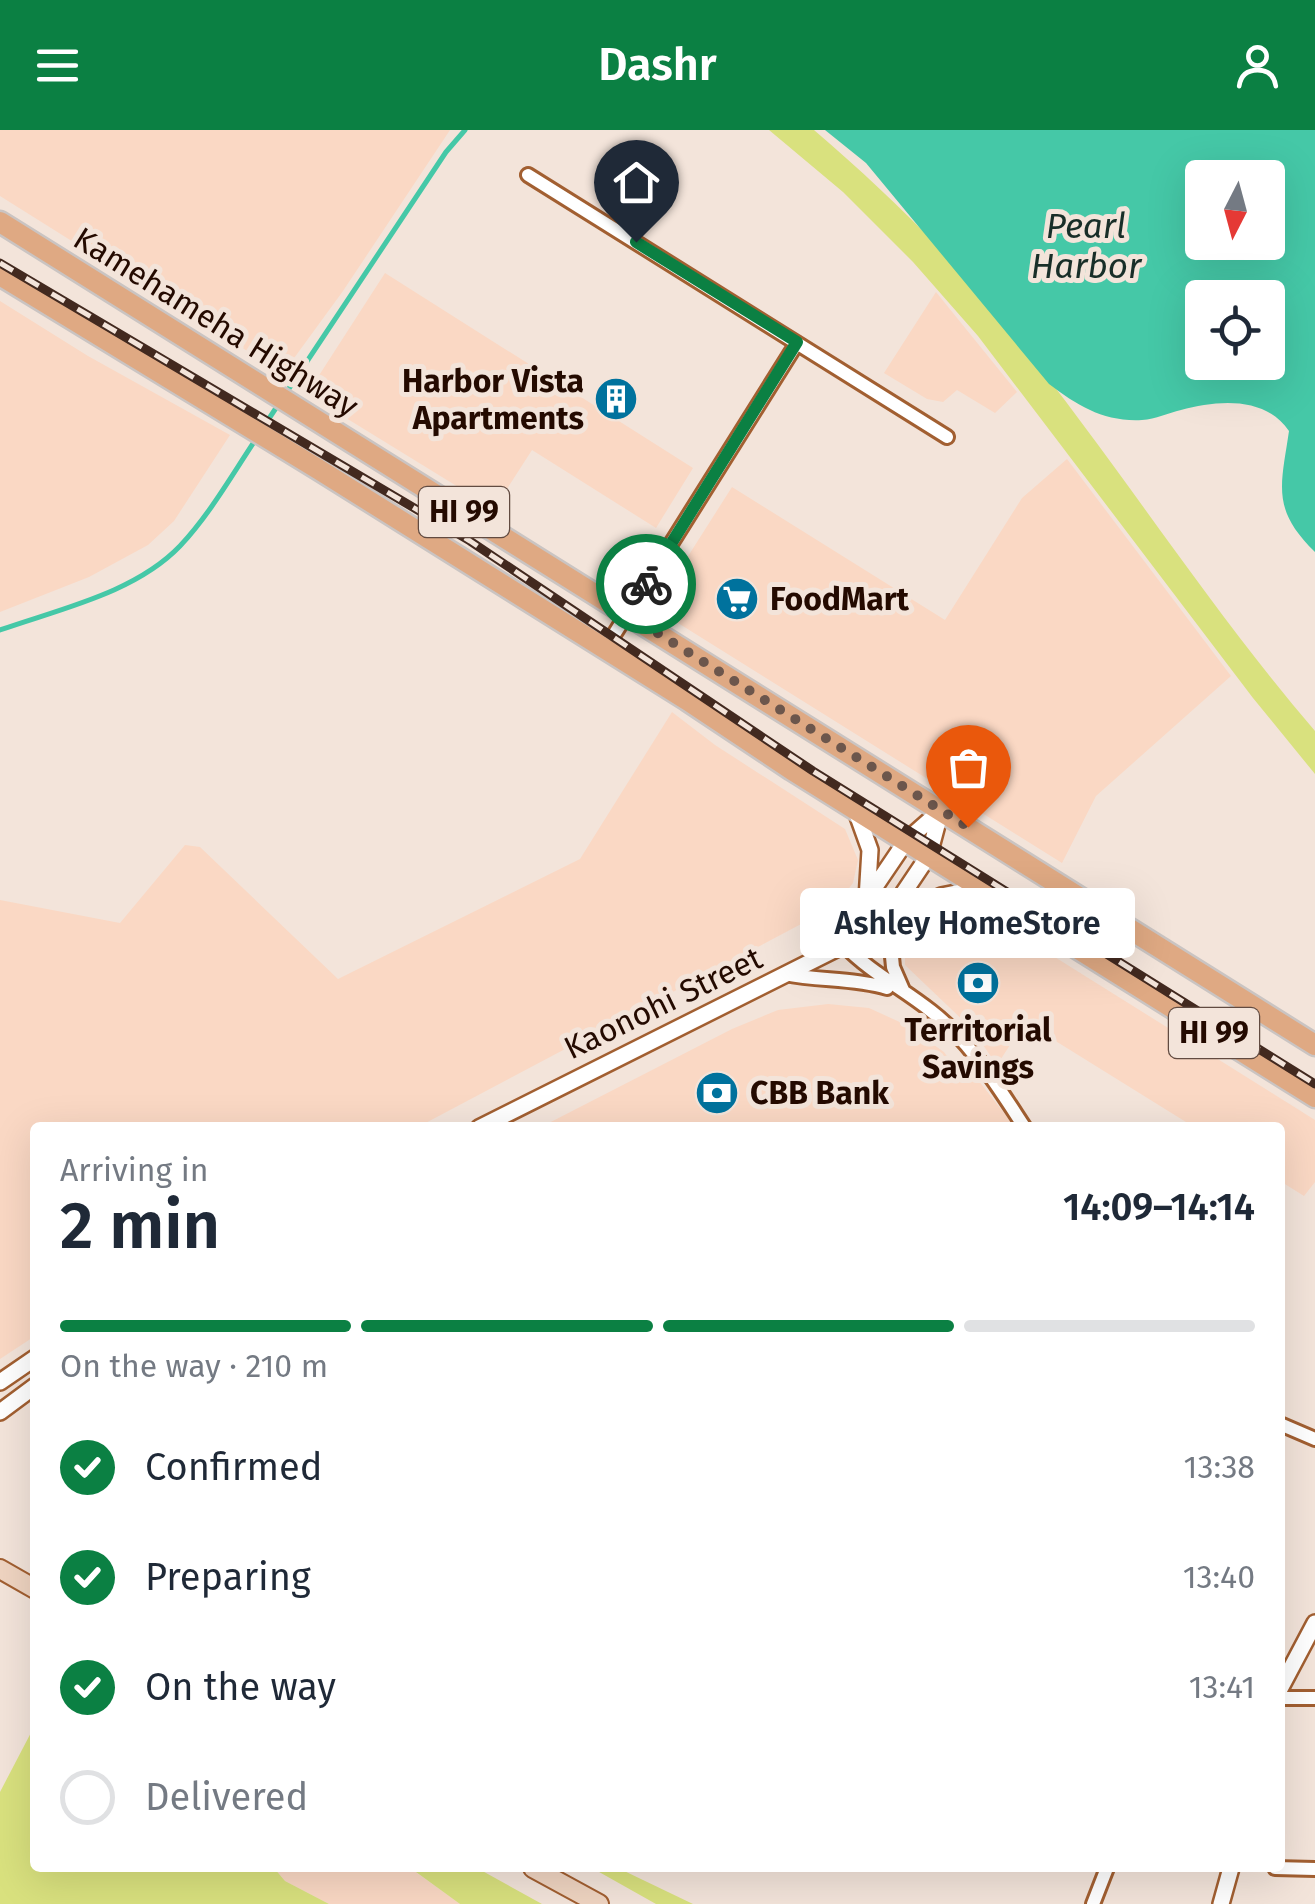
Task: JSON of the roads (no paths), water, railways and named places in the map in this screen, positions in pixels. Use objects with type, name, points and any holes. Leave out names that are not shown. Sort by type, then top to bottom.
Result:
[{"type":"main road","name":"Kamehameha Highway","points":[[0,222],[1315,1045]]},
{"type":"main road","name":"HI 99","points":[[0,275],[605,648],[906,842],[1315,1097]]},
{"type":"main road","points":[[0,1569],[30,1586]]},
{"type":"main road","points":[[540,1872],[599,1904]]},
{"type":"street","points":[[528,174],[947,437]]},
{"type":"street","points":[[605,648],[797,342]]},
{"type":"street","points":[[856,810],[870,850],[868,923]]},
{"type":"street","points":[[866,900],[906,842],[941,810]]},
{"type":"street","points":[[904,992],[893,967],[888,916],[929,855],[941,810]]},
{"type":"street","name":"Kaonohi Street","points":[[491,1122],[844,945],[868,923],[918,908],[950,893],[1003,900]]},
{"type":"street","points":[[844,945],[865,967],[932,1012],[966,1045],[1021,1122]]},
{"type":"street","points":[[785,974],[816,981],[870,983],[904,992]]},
{"type":"street","points":[[0,1382],[30,1361]]},
{"type":"street","points":[[0,1412],[30,1390]]},
{"type":"street","points":[[1285,1426],[1315,1439]]},
{"type":"street","points":[[1285,1679],[1315,1623]]},
{"type":"street","points":[[1285,1698],[1315,1698]]},
{"type":"street","points":[[1285,1868],[1315,1870]]},
{"type":"street","points":[[1093,1904],[1105,1872]]},
{"type":"street","points":[[1221,1904],[1230,1872]]},
{"type":"water","name":"Pearl Harbor","points":[[825,130],[1315,130],[1315,552],[1291,523],[1282,496],[1289,431],[1267,412],[1254,406],[1225,403],[1128,420],[1092,411],[1049,384],[866,163]]},
{"type":"waterway","points":[[284,396],[446,152],[465,130]]},
{"type":"waterway","points":[[262,429],[278,405]]},
{"type":"waterway","points":[[0,630],[119,588],[162,562],[201,521],[256,439]]},
{"type":"railway","points":[[0,263],[470,541],[813,771],[1315,1084]]},
{"type":"place","name":"Harbor Vista Apartments","points":[[616,399]]},
{"type":"place","name":"FoodMart","points":[[737,599]]},
{"type":"place","name":"Ashley HomeStore","points":[[968,827]]},
{"type":"place","name":"Territorial Savings","points":[[978,983]]},
{"type":"place","name":"CBB Bank","points":[[717,1093]]}]
